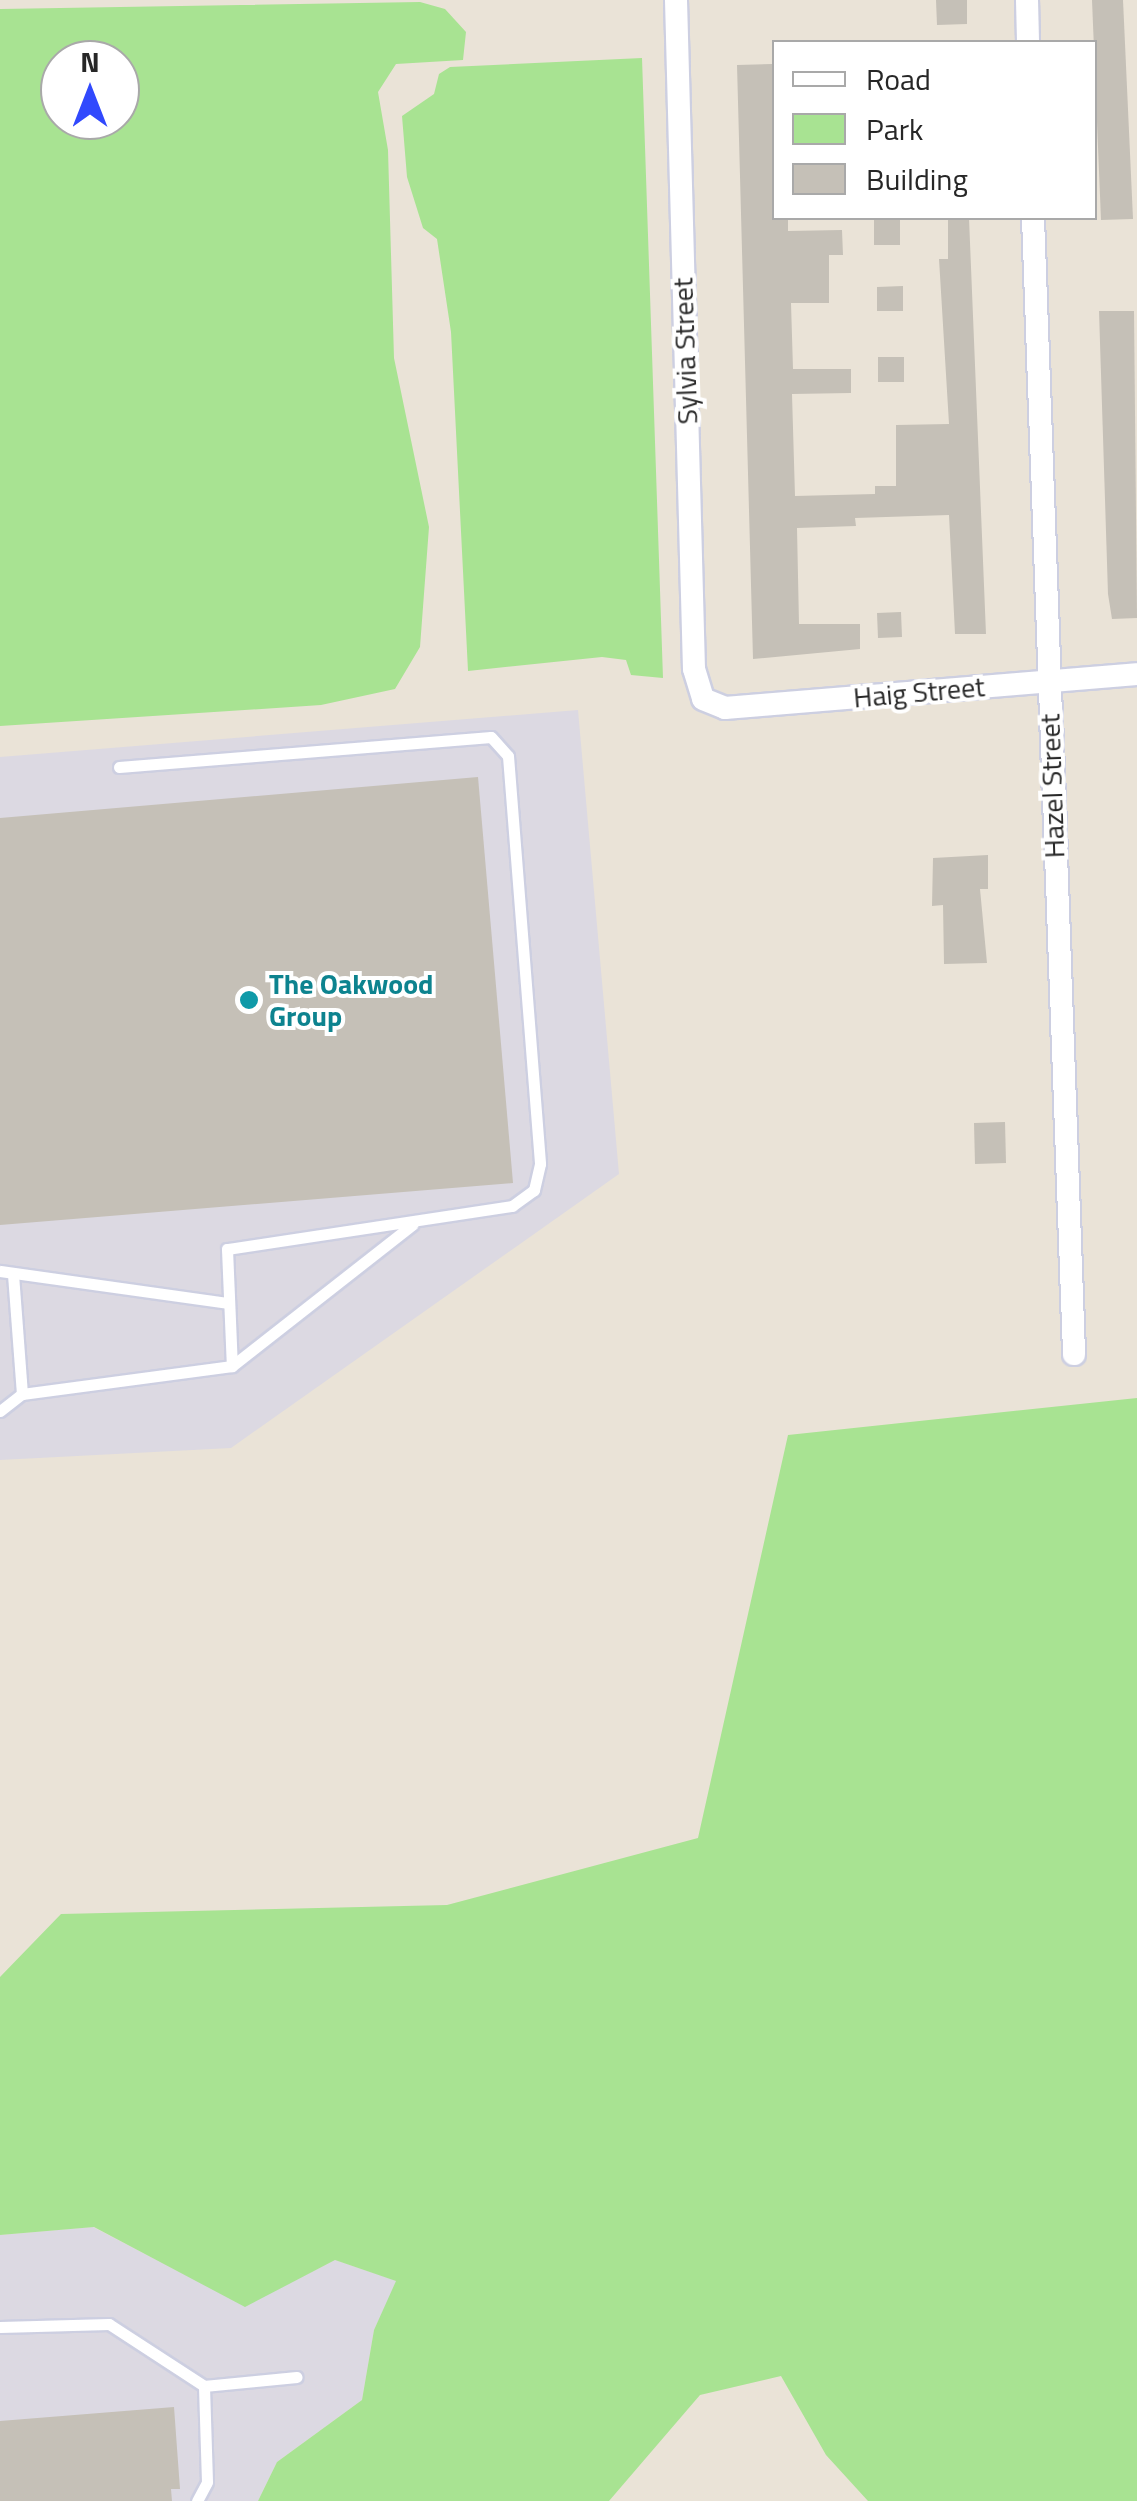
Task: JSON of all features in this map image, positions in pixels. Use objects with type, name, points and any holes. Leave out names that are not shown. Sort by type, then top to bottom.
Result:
[{"type":"street","name":"Sylvia Street","points":[[676,0],[694,669],[703,699]]},
{"type":"street","points":[[1026,0],[1028,40]]},
{"type":"street","name":"Hazel Street","points":[[1033,220],[1074,1354]]},
{"type":"street","name":"Haig Street","points":[[703,699],[725,708],[1137,674]]},
{"type":"lane","points":[[119,767],[491,738],[508,756],[540,1164],[534,1190],[512,1206],[227,1250],[232,1366]]},
{"type":"lane","points":[[22,1394],[232,1366],[415,1223]]},
{"type":"lane","points":[[0,1412],[15,1406],[22,1394],[7,1272],[229,1303]]},
{"type":"lane","points":[[0,2327],[109,2324],[204,2386],[298,2377]]},
{"type":"lane","points":[[197,2501],[207,2482],[204,2386]]},
{"type":"shaded area","points":[[578,710],[619,1174],[231,1448],[0,1460],[0,757]]},
{"type":"shaded area","points":[[93,2227],[245,2306],[335,2260],[397,2281],[374,2330],[362,2400],[277,2462],[258,2501],[0,2501],[0,2235]]},
{"type":"green space","points":[[420,2],[445,9],[466,32],[463,60],[396,64],[378,92],[388,150],[394,358],[429,527],[420,647],[395,689],[321,705],[0,726],[0,9]]},
{"type":"green space","points":[[642,58],[663,678],[631,675],[626,660],[602,657],[468,671],[451,332],[437,239],[423,228],[407,177],[402,116],[434,94],[439,74],[450,67]]},
{"type":"green space","points":[[1137,1398],[1137,2501],[868,2501],[826,2455],[781,2376],[700,2395],[609,2501],[258,2501],[277,2462],[362,2400],[374,2330],[396,2281],[335,2260],[245,2307],[94,2227],[0,2235],[0,1977],[61,1914],[447,1905],[698,1838],[788,1435]]},
{"type":"building","points":[[936,0],[967,0],[967,24],[937,25]]},
{"type":"building","points":[[1092,0],[1123,0],[1133,219],[1101,220],[1097,40],[1094,40]]},
{"type":"building","points":[[772,64],[772,220],[788,220],[788,231],[842,230],[843,255],[829,255],[829,303],[791,303],[793,369],[851,369],[851,393],[792,394],[795,496],[875,494],[875,486],[896,486],[896,425],[949,424],[939,259],[948,259],[948,220],[969,220],[986,634],[955,634],[949,515],[855,518],[856,526],[797,528],[799,624],[860,624],[860,649],[753,659],[737,65]]},
{"type":"building","points":[[874,220],[900,220],[900,245],[874,245]]},
{"type":"building","points":[[903,286],[903,311],[877,311],[877,287]]},
{"type":"building","points":[[1099,311],[1134,311],[1137,618],[1112,619],[1108,594]]},
{"type":"building","points":[[878,357],[904,357],[904,382],[878,382]]},
{"type":"building","points":[[901,612],[902,637],[878,638],[877,613]]},
{"type":"building","name":"The Oakwood Group","points":[[478,777],[513,1183],[0,1225],[0,818]]},
{"type":"building","points":[[988,855],[988,889],[980,889],[987,963],[944,964],[943,905],[932,906],[933,858]]},
{"type":"building","points":[[1005,1122],[1006,1163],[975,1164],[974,1123]]},
{"type":"building","points":[[174,2407],[180,2489],[171,2489],[172,2501],[0,2501],[0,2421]]},
{"type":"place","name":"The Oakwood Group","points":[[249,1000]]}]
